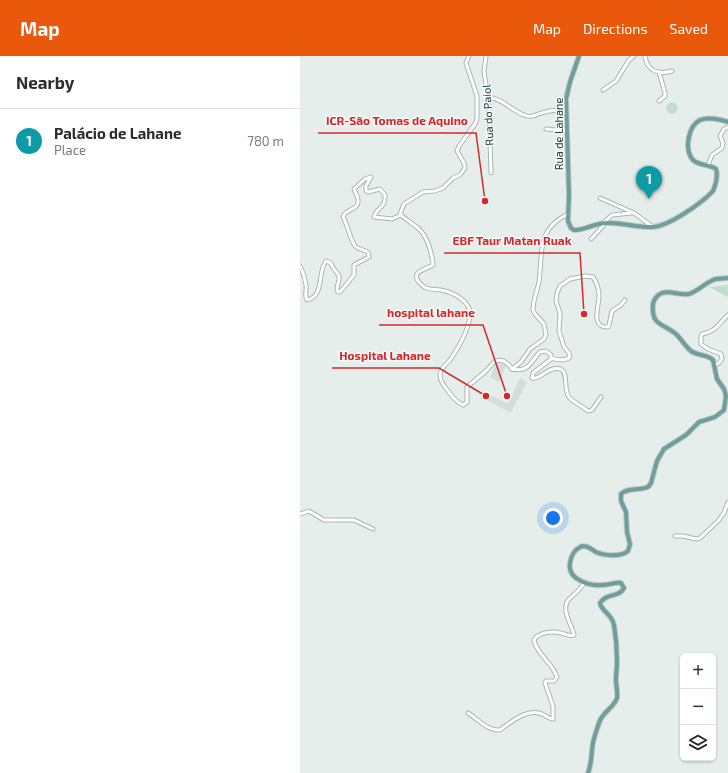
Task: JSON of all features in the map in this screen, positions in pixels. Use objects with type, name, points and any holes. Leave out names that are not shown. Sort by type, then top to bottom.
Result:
[{"type":"main road","name":"Rua de Lahane","points":[[568,214],[569,195],[566,98],[579,56]]},
{"type":"main road","points":[[568,214],[569,225],[576,230],[593,224],[604,223],[653,227],[668,222],[685,213],[709,195],[715,186],[717,171],[708,165],[695,162],[688,153],[688,144],[691,131],[700,120],[719,119],[728,122]]},
{"type":"main road","points":[[588,773],[599,722],[603,714],[615,702],[617,697],[617,663],[614,625],[612,618],[602,609],[600,603],[606,597],[620,593],[624,588],[621,583],[617,582],[600,586],[585,582],[572,575],[569,565],[574,551],[582,546],[586,546],[602,554],[621,554],[628,551],[630,544],[627,532],[626,512],[621,502],[621,494],[624,491],[648,487],[651,483],[657,461],[664,449],[686,435],[699,422],[715,417],[724,410],[726,396],[724,389],[717,379],[715,365],[711,358],[692,352],[675,334],[657,322],[653,315],[653,303],[656,296],[660,294],[667,292],[689,294],[698,290],[712,280],[728,278]]},
{"type":"street","points":[[401,215],[400,212],[404,204],[423,192],[435,191],[443,188],[453,178],[464,172],[464,164],[457,151],[475,124],[478,114],[477,96],[466,63],[469,56]]},
{"type":"street","name":"Rua do Paiol","points":[[486,56],[484,71],[490,97],[491,173]]},
{"type":"street","points":[[627,56],[629,60]]},
{"type":"street","points":[[603,90],[616,81],[629,60],[634,56]]},
{"type":"street","points":[[645,56],[648,67],[659,72],[665,73],[672,71]]},
{"type":"street","points":[[659,72],[665,93],[659,101]]},
{"type":"street","points":[[490,97],[504,102],[529,117],[551,110],[566,111]]},
{"type":"street","points":[[708,165],[712,155],[722,148],[723,143],[720,136],[724,129],[728,127]]},
{"type":"street","points":[[546,129],[567,132]]},
{"type":"street","points":[[300,266],[305,279],[305,294],[307,300],[311,300],[321,284],[320,276],[326,261],[331,263],[334,270],[340,276],[336,287],[338,292],[340,292],[354,276],[354,265],[369,257],[368,252],[357,248],[353,243],[343,217],[344,214],[357,206],[359,202],[354,189],[365,179],[371,177],[366,186],[366,192],[380,189],[385,195],[385,202],[375,213],[374,217],[392,219],[401,215]]},
{"type":"street","points":[[600,198],[634,213],[653,227]]},
{"type":"street","points":[[591,238],[612,215],[634,213]]},
{"type":"street","points":[[512,369],[521,362],[530,349],[544,339],[546,335],[544,324],[533,310],[538,287],[543,240],[546,232],[552,225],[568,214]]},
{"type":"street","points":[[401,215],[421,231],[428,244],[432,258],[432,265],[420,271],[416,275],[418,281],[427,288],[451,293],[466,304],[471,314],[467,331],[457,350],[441,370],[441,382],[455,400],[463,405],[467,402],[467,387],[486,371],[495,361],[502,360],[508,362],[512,369]]},
{"type":"street","points":[[512,369],[523,369],[527,367],[539,353],[543,351],[549,353],[551,358],[558,360],[567,359],[570,357],[569,353],[564,347],[558,330],[560,313],[556,296],[563,283],[578,277],[588,276],[593,278],[597,284],[599,294],[596,319],[599,324],[605,328],[610,325],[612,310],[621,305],[625,300]]},
{"type":"street","points":[[715,365],[722,360],[722,354],[708,349],[701,344],[701,337],[702,334],[708,333],[716,328],[728,315]]},
{"type":"street","points":[[551,358],[533,373],[532,378],[537,378],[551,368],[561,368],[564,372],[569,397],[575,402],[588,410],[592,410],[601,398]]},
{"type":"street","points":[[675,536],[690,536],[696,539],[700,538],[718,521],[724,513],[728,502]]},
{"type":"street","points":[[300,514],[309,511],[324,520],[354,520],[374,529]]},
{"type":"street","points":[[468,713],[480,723],[496,730],[500,730],[524,715],[530,713],[543,714],[549,719],[553,718],[554,714],[552,701],[545,683],[546,681],[554,681],[557,677],[550,664],[538,650],[534,640],[537,636],[544,633],[561,633],[570,636],[574,635],[568,619],[566,606],[568,601],[578,592],[585,582]]},
{"type":"shaded area","points":[[497,362],[506,366],[499,382],[490,377]]},
{"type":"shaded area","points":[[520,378],[527,382],[511,413],[487,400],[480,398],[483,391],[506,403],[509,402]]},
{"type":"green space","points":[[672,102],[676,104],[678,108],[676,112],[672,114],[668,112],[666,108],[668,104]]},
{"type":"green space","points":[[728,285],[728,297],[709,287]]},
{"type":"place","name":"Palácio de Lahane","points":[[649,199]]},
{"type":"place","name":"ICR-São Tomas de Aquino","points":[[485,201]]},
{"type":"place","name":"EBF Taur Matan Ruak","points":[[584,314]]},
{"type":"place","name":"Hospital Lahane","points":[[486,396]]},
{"type":"place","name":"hospital lahane","points":[[507,396]]}]
